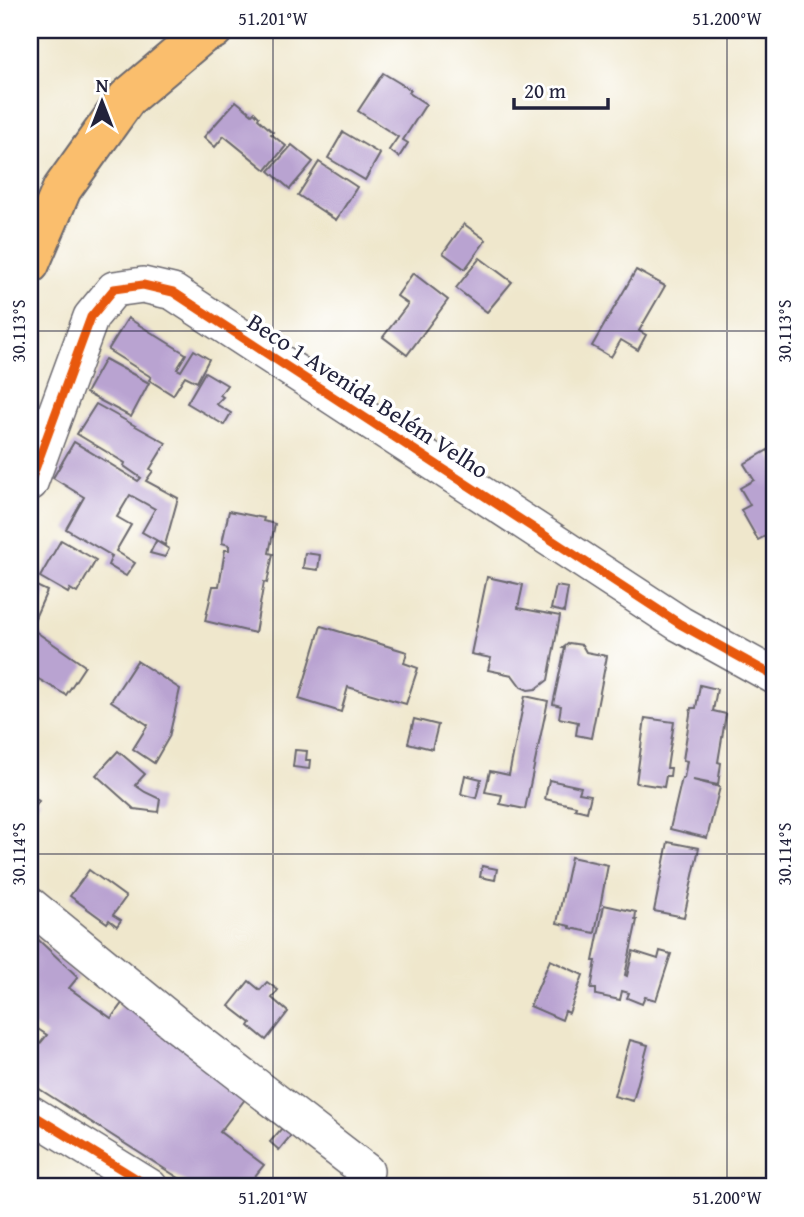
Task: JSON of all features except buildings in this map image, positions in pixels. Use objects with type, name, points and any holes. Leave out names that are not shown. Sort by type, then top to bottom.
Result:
[{"type":"main road","points":[[30,264],[62,189],[127,98],[204,33],[213,30]]},
{"type":"street","name":"Beco 1 Avenida Belém Velho","points":[[30,483],[91,317],[114,289],[143,285],[173,292],[680,624],[774,676]]},
{"type":"street","points":[[30,905],[178,1026],[366,1171]]},
{"type":"street","points":[[30,1113],[150,1187]]},
{"type":"cycle path","points":[[30,483],[91,317],[114,289],[143,285],[173,292],[680,624],[774,676]]},
{"type":"cycle path","points":[[30,1113],[150,1187]]}]
